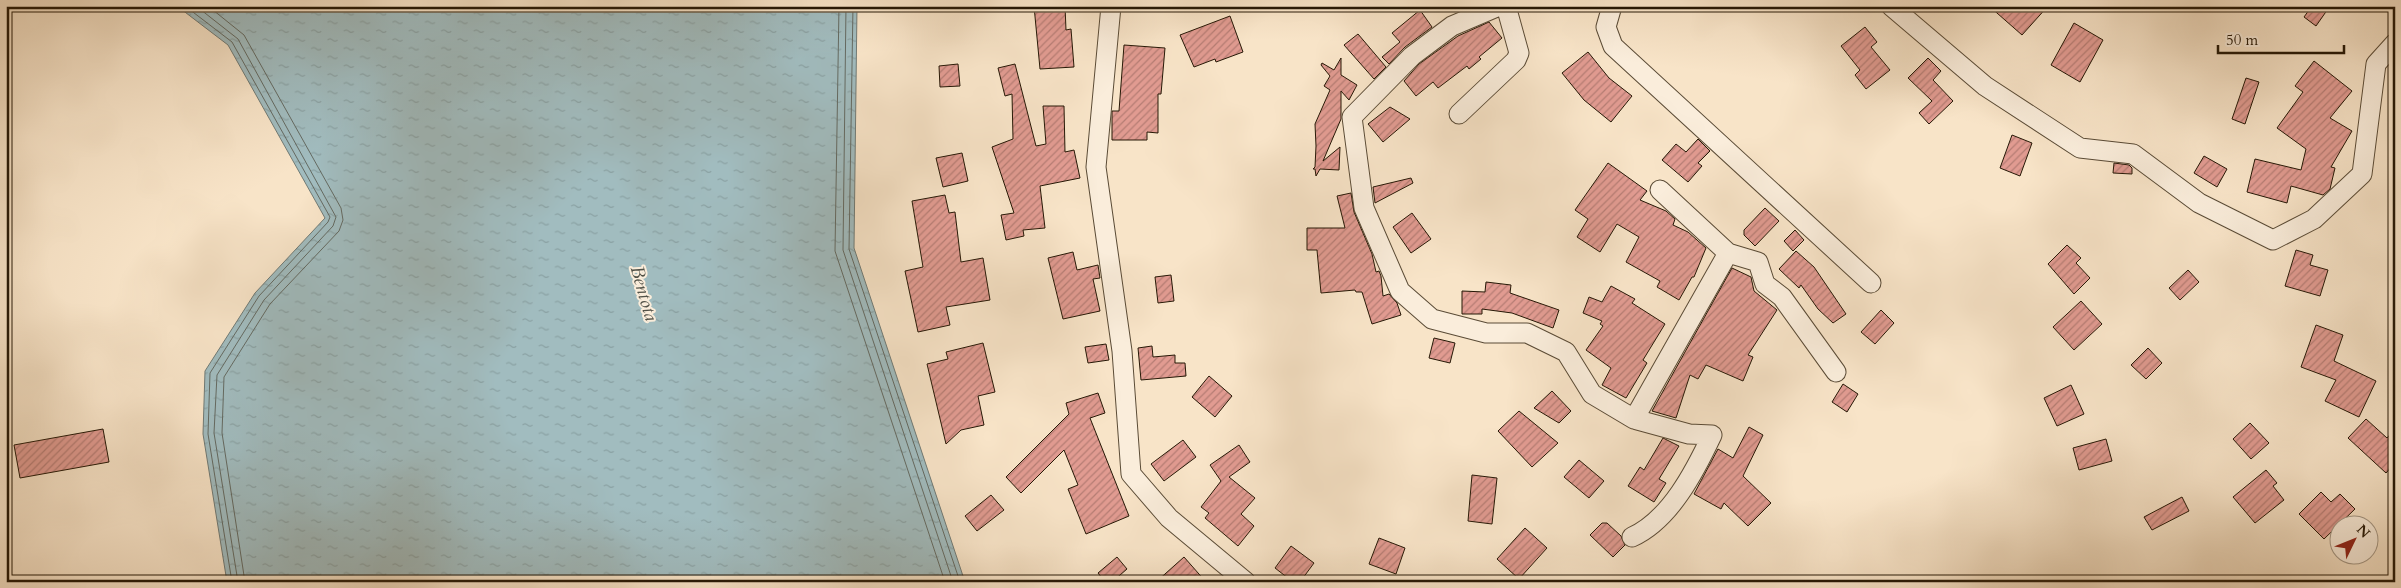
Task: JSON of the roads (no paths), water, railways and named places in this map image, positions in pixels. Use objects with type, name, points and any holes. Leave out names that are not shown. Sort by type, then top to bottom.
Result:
[{"type":"street","points":[[1111,6],[1096,167],[1122,351],[1131,474],[1169,518],[1246,582]]},
{"type":"street","points":[[1499,6],[1452,26],[1412,56],[1352,118],[1364,208],[1400,291],[1432,319],[1486,333],[1527,333],[1566,352],[1592,394],[1634,420],[1689,434],[1712,435],[1699,463],[1682,490],[1646,531],[1632,537]]},
{"type":"street","points":[[1459,114],[1516,60],[1519,53],[1506,6]]},
{"type":"street","points":[[1612,6],[1606,27],[1612,46],[1871,283]]},
{"type":"street","points":[[1891,6],[1985,86],[2080,148],[2134,154],[2199,203],[2273,240],[2314,219],[2362,174],[2376,64],[2395,43]]},
{"type":"street","points":[[1660,190],[1728,254],[1758,262],[1765,284],[1782,297],[1836,372]]},
{"type":"street","points":[[1634,420],[1728,254]]},
{"type":"water","name":"Bentota","points":[[177,6],[857,6],[854,248],[965,582],[227,582],[203,434],[205,371],[255,293],[325,218],[228,45]]}]
